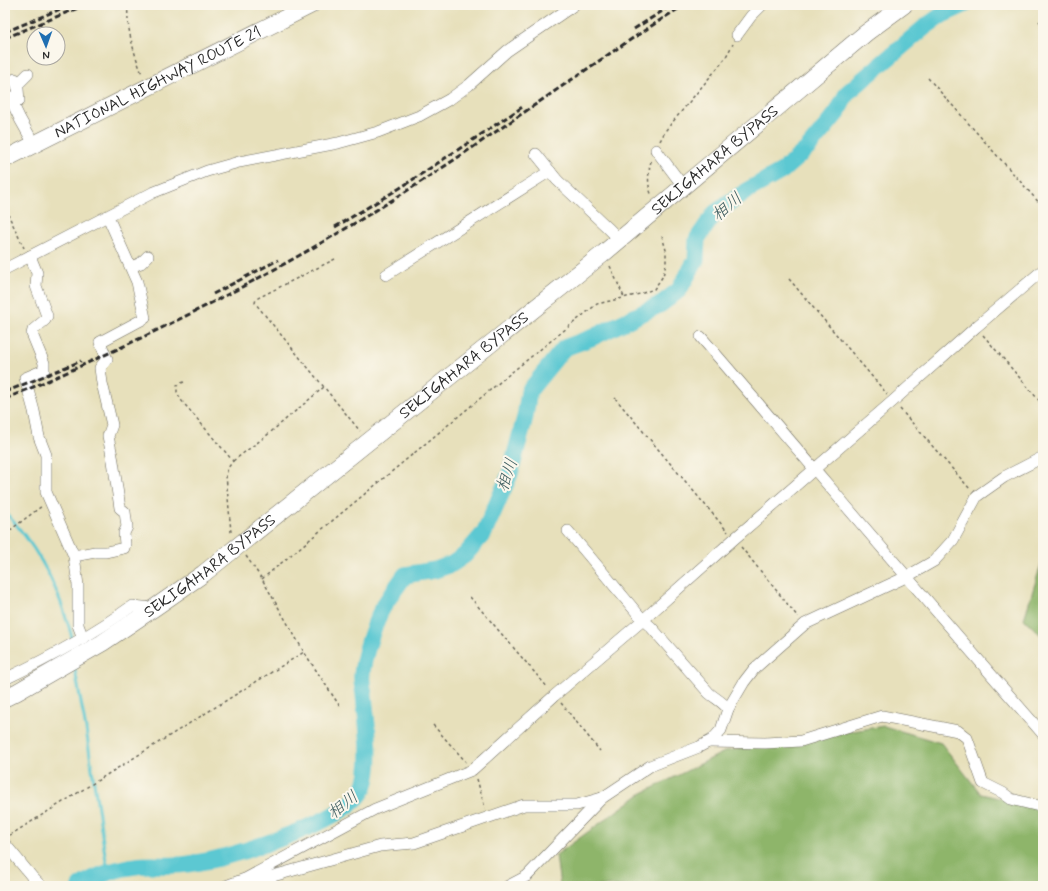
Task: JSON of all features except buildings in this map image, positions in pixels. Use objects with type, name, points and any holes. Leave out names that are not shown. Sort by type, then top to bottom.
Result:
[{"type":"highway","name":"NATIONAL HIGHWAY ROUTE 21","points":[[5,159],[311,5]]},
{"type":"highway","name":"SEKIGAHARA BYPASS","points":[[5,698],[102,643],[203,574],[604,253],[866,33],[904,5]]},
{"type":"highway","points":[[5,706],[24,688]]},
{"type":"street","points":[[5,269],[152,193],[207,171],[239,162],[338,143],[378,132],[419,116],[456,94],[510,49],[574,5]]},
{"type":"street","points":[[737,35],[751,16],[762,5]]},
{"type":"street","points":[[28,74],[16,82],[17,100],[34,144]]},
{"type":"street","points":[[656,150],[683,186]]},
{"type":"street","points":[[536,154],[557,180],[620,240]]},
{"type":"street","points":[[386,275],[550,171]]},
{"type":"street","points":[[74,556],[95,552],[120,550],[124,548],[124,533],[127,527],[125,512],[120,508],[114,461],[108,436],[112,425],[100,368],[107,359],[100,342],[145,318],[137,282],[108,216]]},
{"type":"street","points":[[29,256],[37,273],[36,286],[47,316],[45,320],[33,330],[32,334],[44,363],[44,370],[25,378],[39,437],[46,455],[46,492],[74,556],[78,585],[78,625],[83,638]]},
{"type":"street","points":[[131,267],[141,263],[148,256]]},
{"type":"street","points":[[226,886],[245,879],[375,809],[472,770],[554,696],[1043,270]]},
{"type":"street","points":[[701,337],[906,577],[1043,734]]},
{"type":"street","points":[[508,886],[527,876],[602,798],[650,766],[699,747],[712,740],[721,730],[728,709],[744,682],[754,669],[805,624],[906,577],[934,561],[954,540],[976,496],[1004,477],[1043,457]]},
{"type":"street","points":[[568,531],[643,620],[651,627],[709,693],[714,698],[722,702],[728,709]]},
{"type":"street","points":[[5,679],[83,638],[132,606],[154,608]]},
{"type":"street","points":[[709,742],[765,743],[800,741],[882,716],[958,730],[967,738],[983,783],[1011,799],[1043,807]]},
{"type":"street","points":[[245,879],[273,876],[380,846],[414,843],[524,805],[577,805],[602,798]]},
{"type":"street","points":[[5,844],[41,886]]},
{"type":"path","points":[[128,5],[128,24],[139,67],[147,87]]},
{"type":"path","points":[[1039,20],[1043,26]]},
{"type":"path","points":[[653,198],[649,189],[648,172],[656,150],[666,130],[724,60],[737,35]]},
{"type":"path","points":[[928,78],[1043,207]]},
{"type":"path","points":[[5,208],[29,256]]},
{"type":"path","points":[[262,579],[512,372],[597,304],[640,294],[654,289],[663,276],[666,264],[666,250],[662,236]]},
{"type":"path","points":[[604,253],[624,297]]},
{"type":"path","points":[[334,259],[256,300],[256,303],[368,442]]},
{"type":"path","points":[[789,279],[976,496]]},
{"type":"path","points":[[976,327],[1043,405]]},
{"type":"path","points":[[184,382],[177,385],[177,392],[181,400],[233,461]]},
{"type":"path","points":[[324,386],[266,436],[233,461],[228,468],[226,485],[231,532],[262,579],[304,652],[341,708]]},
{"type":"path","points":[[615,398],[805,624]]},
{"type":"path","points":[[5,534],[50,500]]},
{"type":"path","points":[[470,597],[600,751]]},
{"type":"path","points":[[5,838],[304,652]]},
{"type":"green space","points":[[1043,558],[1043,637],[1024,619]]},
{"type":"green space","points":[[884,726],[941,743],[981,794],[1043,808],[1043,886],[560,886],[556,855],[639,795],[726,751]]},
{"type":"waterway","name":"相川","points":[[80,886],[107,873],[129,867],[141,865],[189,864],[211,860],[247,850],[295,833],[319,822],[340,811],[356,799],[364,788],[367,777],[369,754],[362,676],[366,652],[377,619],[385,603],[405,575],[435,570],[452,564],[465,555],[484,533],[510,474],[525,417],[529,391],[564,348],[591,338],[661,304],[679,290],[696,260],[697,239],[715,213],[748,190],[782,171],[808,148],[837,113],[847,93],[925,27],[942,15],[964,5]]},
{"type":"waterway","points":[[5,512],[25,536],[42,561],[61,603],[71,632],[72,641]]},
{"type":"waterway","points":[[74,665],[86,729],[109,873]]},
{"type":"railway","points":[[5,32],[70,5]]},
{"type":"railway","points":[[5,38],[85,5]]},
{"type":"railway","points":[[634,29],[672,5]]},
{"type":"railway","points":[[5,399],[108,354],[209,304],[259,278],[357,222],[475,146],[684,5]]},
{"type":"railway","points":[[335,227],[400,188],[524,106]]},
{"type":"railway","points":[[213,294],[278,260]]},
{"type":"railway","points":[[5,392],[81,361]]}]
